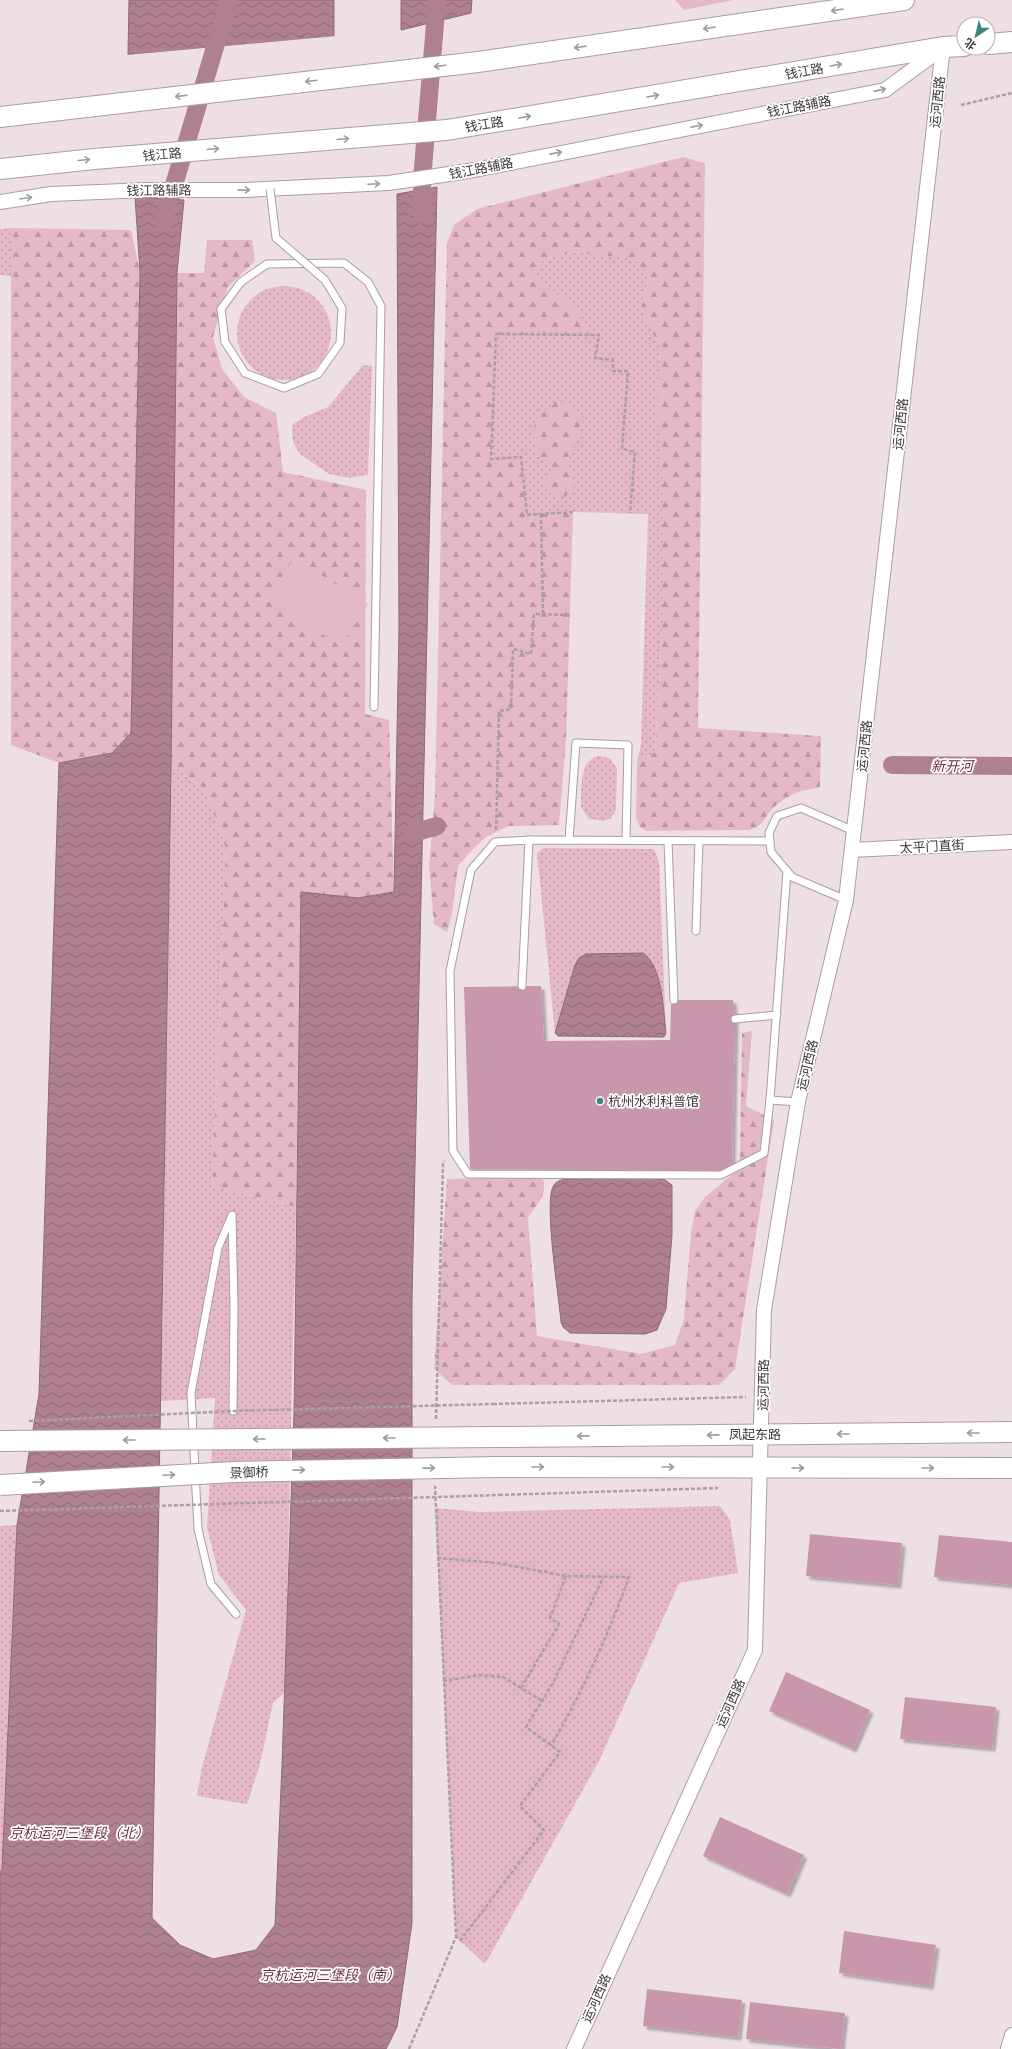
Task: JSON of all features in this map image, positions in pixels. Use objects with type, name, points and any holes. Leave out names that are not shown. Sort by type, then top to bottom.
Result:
[{"type":"main road","points":[[0,117],[478,62],[904,0]]},
{"type":"main road","points":[[996,43],[1012,42]]},
{"type":"main road","name":"钱江路","points":[[0,169],[45,163],[439,130],[486,124],[943,47],[956,46]]},
{"type":"main road","name":"凤起东路","points":[[0,1441],[1012,1432]]},
{"type":"main road","name":"景御桥","points":[[0,1485],[234,1472],[499,1467],[760,1467]]},
{"type":"main road","points":[[760,1467],[1012,1468]]},
{"type":"street","name":"钱江路辅路","points":[[0,202],[51,194],[147,190],[270,189],[389,183],[490,167],[885,90],[943,47]]},
{"type":"street","name":"运河西路","points":[[574,2049],[755,1650],[762,1434],[764,1310],[798,1102],[846,900],[943,47]]},
{"type":"street","name":"太平门直街","points":[[852,850],[1012,842]]},
{"type":"street","points":[[1008,2049],[1012,2035]]},
{"type":"lane","points":[[270,189],[276,238],[325,280],[342,308],[340,343],[318,374],[284,388],[245,374],[226,342],[221,309],[241,282],[268,264],[344,263],[368,282],[381,306],[374,707]]},
{"type":"lane","points":[[569,840],[576,743],[628,745],[626,840]]},
{"type":"lane","points":[[846,900],[792,877],[772,852],[769,833],[777,816],[801,808],[854,830]]},
{"type":"lane","points":[[770,841],[529,840],[495,842],[471,870],[450,971],[453,1151],[468,1174],[721,1176],[764,1153],[777,1015],[787,871]]},
{"type":"lane","points":[[522,986],[529,840]]},
{"type":"lane","points":[[668,841],[674,1000]]},
{"type":"lane","points":[[696,931],[699,841]]},
{"type":"lane","points":[[735,1019],[777,1015]]},
{"type":"lane","points":[[770,1100],[798,1102]]},
{"type":"lane","points":[[233,1411],[234,1306],[232,1215],[218,1248],[191,1393],[198,1529],[211,1584],[236,1614]]},
{"type":"path","points":[[961,105],[1012,94]]},
{"type":"path","points":[[573,512],[527,515],[521,457],[491,459],[496,334],[599,335],[596,358],[613,360],[613,371],[628,371],[622,449],[635,452],[630,513]]},
{"type":"path","points":[[541,514],[544,614]]},
{"type":"path","points":[[495,842],[499,711],[511,709],[513,649],[531,654],[534,614],[570,615]]},
{"type":"path","points":[[436,1421],[444,1163],[453,1151]]},
{"type":"path","points":[[23,1421],[233,1411],[763,1396]]},
{"type":"path","points":[[409,2049],[456,1937],[437,1558],[435,1484]]},
{"type":"path","points":[[0,1511],[499,1495]]},
{"type":"path","points":[[437,1558],[497,1563],[566,1576],[603,1578],[629,1577],[600,1651],[577,1701],[551,1746]]},
{"type":"path","points":[[521,1688],[559,1624],[550,1618],[566,1576]]},
{"type":"path","points":[[460,1941],[544,1830],[520,1806],[560,1752],[526,1727],[553,1683],[603,1578]]},
{"type":"path","points":[[443,1681],[480,1675],[503,1677],[542,1701]]},
{"type":"green space","points":[[675,0],[733,0],[684,10]]},
{"type":"green space","points":[[683,157],[705,163],[698,728],[821,736],[820,787],[800,792],[783,800],[772,809],[761,824],[750,830],[647,831],[640,827],[636,818],[637,763],[655,752],[662,634],[662,466],[657,415],[660,347],[641,309],[648,280],[636,259],[575,252],[543,259],[533,276],[549,286],[578,311],[589,335],[496,335],[491,459],[521,457],[527,515],[573,512],[566,740],[559,825],[508,826],[486,837],[473,849],[458,866],[452,913],[447,932],[434,924],[429,866],[435,796],[447,243],[454,225],[477,209]]},
{"type":"green space","points":[[11,228],[11,276],[0,275],[0,229]]},
{"type":"green space","points":[[11,228],[131,230],[140,272],[131,733],[112,753],[59,763],[11,745]]},
{"type":"green space","points":[[207,240],[252,240],[255,261],[228,287],[213,337],[222,369],[244,397],[276,413],[283,472],[366,490],[365,714],[389,720],[394,893],[358,898],[301,892],[296,1207],[212,1186],[226,848],[205,789],[171,765],[177,273],[204,273]]},
{"type":"green space","points":[[575,252],[636,258],[648,280],[641,309],[660,347],[658,407],[662,466],[662,634],[655,752],[637,763],[641,745],[648,514],[573,512],[527,515],[521,457],[491,459],[496,334],[589,334],[549,286],[533,276],[543,259]]},
{"type":"green space","points":[[284,286],[302,290],[317,300],[327,315],[331,333],[327,351],[317,366],[302,376],[284,380],[266,376],[251,366],[241,351],[237,333],[241,315],[251,300],[266,290]]},
{"type":"green space","points":[[363,365],[372,366],[368,475],[349,478],[329,474],[300,454],[293,442],[292,425],[304,417],[328,407]]},
{"type":"green space","points":[[556,402],[572,403],[582,421],[578,440],[570,452],[569,468],[575,486],[565,497],[554,495],[542,487],[553,468],[539,457],[532,431],[539,415]]},
{"type":"green space","points":[[294,558],[368,604],[341,646],[267,600]]},
{"type":"green space","points":[[600,756],[611,759],[617,769],[616,810],[611,818],[604,821],[589,819],[581,807],[582,784],[585,769],[588,762],[593,758]]},
{"type":"green space","points":[[171,765],[205,789],[226,848],[212,1186],[296,1207],[285,1692],[273,1703],[260,1764],[247,1804],[197,1796],[202,1767],[246,1610],[219,1575],[207,1528],[215,1398],[161,1401]]},
{"type":"green space","points":[[543,848],[654,849],[659,862],[666,1033],[662,997],[579,958],[575,965],[555,1033],[537,853]]},
{"type":"green space","points":[[752,1031],[746,1106],[774,1120],[735,1369],[719,1385],[452,1385],[434,1369],[447,1179],[539,1177],[544,1181],[542,1197],[528,1218],[537,1336],[641,1354],[675,1345],[684,1319],[691,1232],[695,1211],[705,1197],[734,1173],[740,1158],[742,1033]]},
{"type":"green space","points":[[720,1506],[730,1520],[738,1573],[679,1583],[599,1761],[485,1964],[456,1937],[435,1508],[480,1512]]},
{"type":"green space","points":[[17,1525],[2,1869],[0,1872],[0,1526]]},
{"type":"water","points":[[129,0],[334,0],[334,37],[128,55]]},
{"type":"water","points":[[401,0],[472,0],[471,13],[401,30]]},
{"type":"water","points":[[437,187],[412,1300],[412,1923],[397,2027],[386,2049],[0,2049],[0,1872],[2,1869],[17,1525],[39,1394],[59,763],[112,753],[131,733],[140,272],[135,197],[184,200],[177,273],[171,765],[152,1918],[180,1945],[213,1959],[256,1950],[275,1925],[294,1414],[301,892],[358,898],[394,892],[399,628],[397,194]]},
{"type":"water","points":[[643,953],[655,968],[661,990],[666,1033],[664,1037],[558,1036],[555,1033],[575,965],[579,958],[586,954]]},
{"type":"water","points":[[653,1178],[665,1180],[672,1185],[672,1235],[666,1309],[657,1330],[645,1334],[570,1333],[563,1327],[561,1322],[553,1252],[550,1212],[551,1197],[554,1185],[564,1179]]},
{"type":"pier","points":[[336,36],[334,39],[128,57],[126,55]]},
{"type":"building","name":"杭州水利科普馆","points":[[541,986],[544,1041],[670,1040],[671,1005],[674,1000],[733,1000],[735,1019],[732,1161],[728,1169],[719,1171],[470,1169],[464,987]]},
{"type":"building","points":[[810,1534],[902,1543],[898,1585],[806,1576]]},
{"type":"building","points":[[939,1535],[1012,1542],[1012,1585],[934,1577]]},
{"type":"building","points":[[786,1672],[870,1710],[853,1749],[769,1711]]},
{"type":"building","points":[[905,1697],[996,1707],[992,1748],[900,1739]]},
{"type":"building","points":[[720,1817],[804,1855],[787,1894],[703,1856]]},
{"type":"building","points":[[844,1931],[936,1945],[930,1986],[839,1973]]},
{"type":"building","points":[[647,1989],[742,2000],[738,2037],[643,2026]]},
{"type":"building","points":[[750,2002],[845,2013],[841,2049],[746,2039]]},
{"type":"waterway","points":[[163,222],[229,0]]},
{"type":"waterway","points":[[422,215],[422,180],[437,0]]},
{"type":"waterway","name":"新开河","points":[[892,765],[1012,766]]},
{"type":"waterway","name":"新开河","points":[[413,833],[437,826]]},
{"type":"place","name":"杭州水利科普馆","points":[[600,1101]]},
{"type":"water label","name":"京杭运河三堡段（北）","points":[[79,1833]]},
{"type":"water label","name":"京杭运河三堡段（南）","points":[[330,1975]]}]
